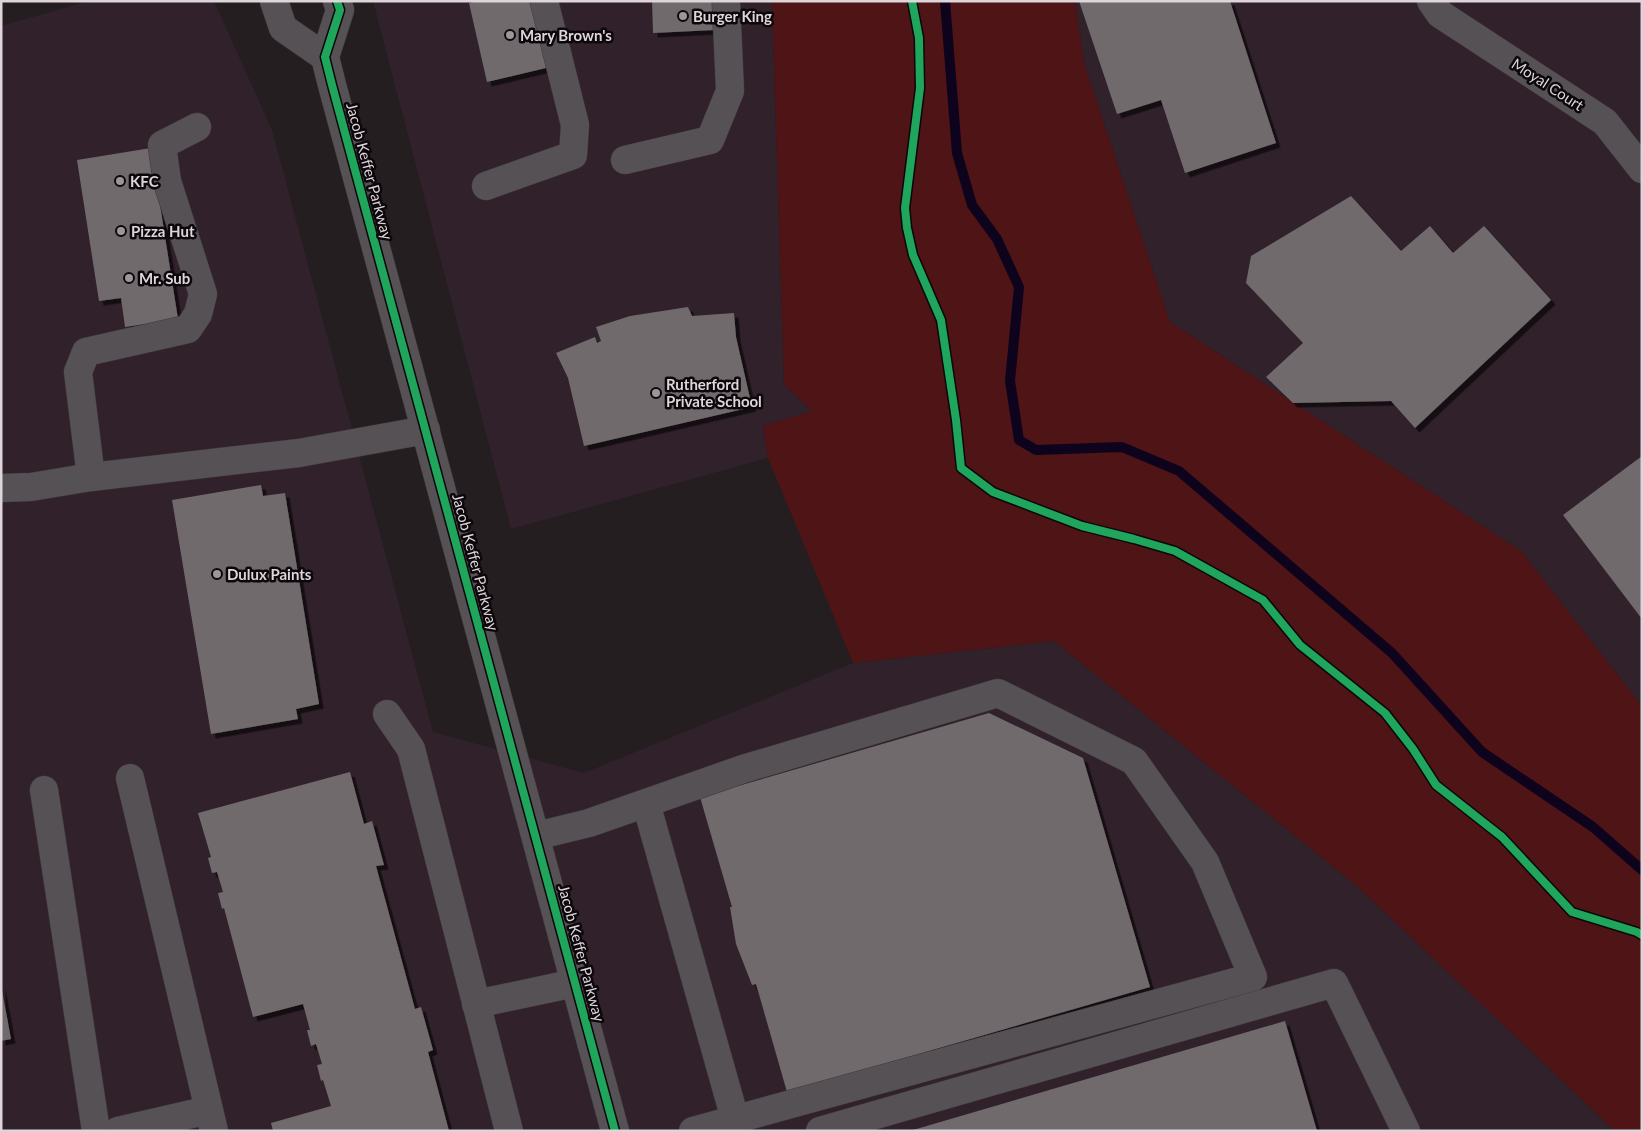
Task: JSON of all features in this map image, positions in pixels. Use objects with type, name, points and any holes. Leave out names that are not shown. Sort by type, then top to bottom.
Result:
[{"type":"street","points":[[274,1],[283,28],[325,57],[340,10],[337,1]]},
{"type":"street","points":[[486,186],[573,155],[575,125],[544,1]]},
{"type":"street","points":[[625,160],[710,140],[730,91],[726,1]]},
{"type":"street","name":"Moyal Court","points":[[1437,5],[1605,122],[1642,169]]},
{"type":"street","name":"Jacob Keffer Parkway","points":[[325,57],[615,1131]]},
{"type":"street","points":[[91,477],[78,372],[86,352],[188,328],[198,314],[203,294],[167,181],[162,145],[197,127]]},
{"type":"street","points":[[1,488],[31,487],[91,477],[299,452],[426,430]]},
{"type":"street","points":[[536,836],[589,823],[743,769],[998,693],[1134,761],[1205,862],[1253,977],[693,1131]]},
{"type":"street","points":[[387,714],[411,749],[509,1131]]},
{"type":"street","points":[[118,1131],[212,1120],[130,778]]},
{"type":"street","points":[[44,790],[96,1131]]},
{"type":"street","points":[[646,803],[735,1119]]},
{"type":"street","points":[[476,1004],[575,983]]},
{"type":"street","points":[[820,1131],[1334,983],[1406,1131]]},
{"type":"shaded area","points":[[89,1],[214,1],[272,130],[433,732],[584,773],[853,663],[1054,641],[1357,886],[1615,1131],[1,1131],[1,26]]},
{"type":"shaded area","points":[[373,1],[772,1],[784,384],[812,411],[763,426],[768,458],[511,529]]},
{"type":"shaded area","points":[[772,1],[1075,1],[1084,63],[1170,322],[1521,551],[1642,706],[1642,1131],[1615,1131],[1357,886],[1054,641],[853,663],[768,458],[763,426],[812,411],[784,384]]},
{"type":"shaded area","points":[[1075,1],[1642,1],[1642,706],[1521,551],[1170,322],[1084,63]]},
{"type":"building","name":"Mary Brown's","points":[[479,1],[535,1],[550,67],[487,82],[469,3]]},
{"type":"building","name":"Burger King","points":[[652,1],[713,1],[714,30],[653,33]]},
{"type":"building","points":[[1079,1],[1230,1],[1276,143],[1185,173],[1161,100],[1117,114]]},
{"type":"building","points":[[151,148],[178,319],[125,327],[121,298],[99,301],[77,160]]},
{"type":"building","points":[[1351,196],[1401,251],[1430,226],[1453,253],[1484,226],[1551,300],[1415,428],[1391,401],[1293,403],[1266,377],[1303,343],[1246,283],[1251,256]]},
{"type":"building","points":[[688,307],[692,316],[734,313],[736,337],[752,407],[584,446],[568,378],[556,353],[595,337],[597,343],[601,341],[596,327],[630,316]]},
{"type":"building","points":[[1642,456],[1642,619],[1563,515]]},
{"type":"building","points":[[261,485],[263,496],[285,493],[319,704],[296,709],[298,719],[211,734],[172,500]]},
{"type":"building","points":[[989,713],[1083,758],[1150,987],[787,1092],[756,984],[752,985],[736,944],[730,907],[732,907],[700,797]]},
{"type":"building","points":[[350,772],[364,824],[372,821],[384,865],[376,866],[415,1009],[421,1007],[433,1050],[428,1052],[449,1131],[273,1131],[271,1123],[331,1106],[317,1065],[322,1064],[316,1044],[311,1046],[307,1030],[310,1030],[303,1004],[253,1017],[224,908],[222,909],[218,893],[223,892],[217,872],[212,873],[208,858],[211,857],[198,813]]},
{"type":"building","points":[[1,985],[11,1039],[1,1041]]},
{"type":"building","points":[[1285,1021],[1317,1131],[913,1131],[913,1130]]},
{"type":"waterway","points":[[945,1],[957,153],[972,205],[997,239],[1019,287],[1010,381],[1019,440],[1036,450],[1122,447],[1179,471],[1392,653],[1482,752],[1593,827],[1642,870]]},
{"type":"cycle path","points":[[337,1],[340,10],[325,57],[615,1131]]},
{"type":"cycle path","points":[[912,1],[919,38],[920,88],[905,208],[907,228],[913,255],[941,320],[961,468],[993,492],[1082,526],[1175,551],[1263,600],[1300,645],[1385,713],[1413,749],[1436,785],[1502,837],[1572,912],[1642,935]]},
{"type":"place","name":"Burger King","points":[[683,16]]},
{"type":"place","name":"Mary Brown's","points":[[510,35]]},
{"type":"place","name":"KFC","points":[[120,181]]},
{"type":"place","name":"Pizza Hut","points":[[121,231]]},
{"type":"place","name":"Mr. Sub","points":[[129,278]]},
{"type":"place","name":"Rutherford Private School","points":[[656,393]]},
{"type":"place","name":"Dulux Paints","points":[[217,574]]}]
